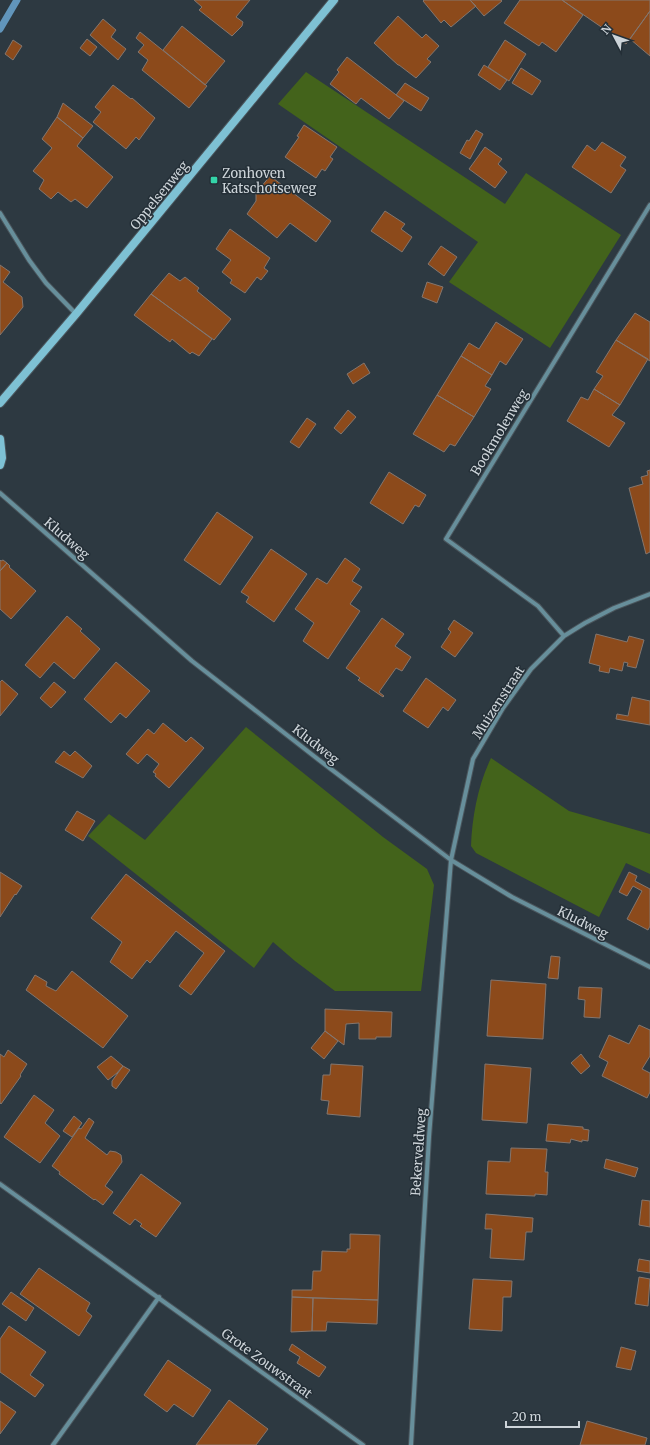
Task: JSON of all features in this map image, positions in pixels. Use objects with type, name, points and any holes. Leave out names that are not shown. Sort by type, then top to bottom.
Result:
[{"type":"street","name":"Oppelsenweg","points":[[0,403],[76,314],[334,0]]},
{"type":"street","name":"Bookmolenweg","points":[[564,636],[538,606],[446,539],[650,205]]},
{"type":"street","points":[[0,213],[29,260],[46,283],[76,314]]},
{"type":"street","points":[[0,439],[2,458],[0,466]]},
{"type":"street","name":"Kludweg","points":[[0,493],[192,661],[451,860],[512,897],[650,967]]},
{"type":"street","name":"Muizenstraat","points":[[451,860],[473,759],[503,708],[532,669],[564,636],[614,608],[650,594]]},
{"type":"street","name":"Bekerveldweg","points":[[411,1445],[429,1136],[451,860]]},
{"type":"street","name":"Grote Zouwstraat","points":[[0,1184],[363,1445]]},
{"type":"street","points":[[53,1445],[159,1297]]},
{"type":"green space","points":[[306,72],[505,204],[526,173],[621,235],[550,348],[449,282],[478,242],[278,104]]},
{"type":"green space","points":[[246,727],[383,837],[427,869],[434,885],[421,991],[335,991],[295,961],[273,942],[254,968],[88,836],[109,814],[145,840]]},
{"type":"green space","points":[[491,758],[569,811],[650,834],[650,874],[626,863],[599,917],[476,853],[471,846],[474,813],[479,790]]},
{"type":"building","points":[[194,0],[250,0],[236,17],[243,22],[242,26],[232,36],[199,10],[202,7]]},
{"type":"building","points":[[470,0],[476,6],[451,27],[444,20],[441,23],[423,1]]},
{"type":"building","points":[[470,0],[501,0],[502,1],[484,16]]},
{"type":"building","points":[[520,0],[562,0],[583,15],[556,52],[542,42],[539,46],[504,23]]},
{"type":"building","points":[[562,0],[650,0],[650,11],[626,44]]},
{"type":"building","points":[[650,11],[650,56],[630,39]]},
{"type":"building","points":[[398,16],[422,38],[426,34],[439,46],[427,59],[431,62],[416,78],[398,65],[374,43]]},
{"type":"building","points":[[103,19],[116,30],[111,37],[126,49],[118,60],[90,35]]},
{"type":"building","points":[[182,26],[225,61],[205,85],[163,50]]},
{"type":"building","points":[[140,32],[207,86],[189,108],[142,70],[148,60],[138,52],[144,45],[136,38]]},
{"type":"building","points":[[87,39],[97,47],[90,56],[80,48]]},
{"type":"building","points":[[13,40],[22,46],[13,60],[5,54]]},
{"type":"building","points":[[505,40],[526,54],[509,81],[488,67]]},
{"type":"building","points":[[347,57],[404,101],[389,119],[361,98],[356,104],[330,84],[339,72],[337,70]]},
{"type":"building","points":[[484,65],[507,80],[500,90],[478,75]]},
{"type":"building","points":[[521,68],[541,81],[532,95],[512,83]]},
{"type":"building","points":[[405,83],[429,98],[421,111],[396,95]]},
{"type":"building","points":[[113,85],[131,99],[132,98],[155,118],[139,140],[136,137],[126,149],[93,122],[101,112],[95,107]]},
{"type":"building","points":[[63,103],[93,126],[83,138],[57,117]]},
{"type":"building","points":[[57,117],[83,138],[77,146],[113,177],[87,208],[75,199],[71,202],[58,192],[51,199],[39,189],[44,180],[33,171],[52,148],[42,139]]},
{"type":"building","points":[[304,125],[337,147],[330,157],[333,159],[325,171],[322,169],[316,178],[285,157],[299,137],[297,136]]},
{"type":"building","points":[[476,130],[483,134],[470,159],[460,153],[467,140],[469,141]]},
{"type":"building","points":[[602,142],[626,157],[620,166],[626,170],[611,193],[572,167],[587,145],[595,151]]},
{"type":"building","points":[[485,147],[502,159],[498,164],[507,172],[495,188],[469,169]]},
{"type":"building","points":[[270,176],[331,221],[316,242],[290,223],[277,238],[247,214],[256,201],[256,193]]},
{"type":"building","points":[[385,211],[405,224],[401,229],[412,237],[402,252],[371,231]]},
{"type":"building","points":[[230,229],[270,258],[264,268],[268,271],[261,280],[257,277],[245,293],[230,283],[232,280],[222,272],[231,260],[216,249]]},
{"type":"building","points":[[441,246],[457,257],[444,276],[428,264]]},
{"type":"building","points":[[0,265],[10,272],[3,282],[22,297],[23,307],[0,335]]},
{"type":"building","points":[[169,273],[180,281],[185,277],[199,288],[197,291],[231,319],[214,340],[151,294]]},
{"type":"building","points":[[427,282],[443,287],[437,303],[422,297]]},
{"type":"building","points":[[151,294],[212,339],[199,356],[192,352],[190,354],[172,339],[170,342],[134,315]]},
{"type":"building","points":[[635,313],[650,322],[650,361],[616,340]]},
{"type":"building","points":[[496,322],[523,339],[506,365],[500,361],[492,375],[461,356],[469,343],[479,349]]},
{"type":"building","points":[[616,340],[648,359],[620,405],[594,389],[603,376],[596,372]]},
{"type":"building","points":[[461,356],[492,375],[485,386],[491,389],[474,417],[437,395]]},
{"type":"building","points":[[364,363],[370,373],[353,384],[347,374]]},
{"type":"building","points":[[594,389],[620,405],[612,415],[625,423],[609,447],[567,421],[581,397],[588,400]]},
{"type":"building","points":[[437,395],[474,417],[455,446],[450,444],[444,452],[413,434]]},
{"type":"building","points":[[348,410],[356,417],[341,434],[334,428]]},
{"type":"building","points":[[307,418],[316,424],[299,448],[290,442]]},
{"type":"building","points":[[650,470],[650,552],[646,554],[629,488],[643,484],[641,477],[648,475],[647,471]]},
{"type":"building","points":[[389,472],[426,495],[419,507],[415,505],[403,524],[370,503]]},
{"type":"building","points":[[217,512],[253,537],[220,585],[184,560]]},
{"type":"building","points":[[271,549],[307,574],[274,622],[246,602],[249,597],[241,592]]},
{"type":"building","points":[[345,558],[360,569],[352,581],[362,587],[350,604],[360,611],[328,659],[303,641],[314,623],[295,609],[317,578],[327,584]]},
{"type":"building","points":[[0,560],[7,563],[0,571]]},
{"type":"building","points":[[7,563],[10,566],[9,567],[36,591],[11,619],[0,609],[0,571]]},
{"type":"building","points":[[67,616],[82,629],[80,631],[100,649],[74,679],[54,662],[40,678],[25,665]]},
{"type":"building","points":[[382,618],[404,634],[395,646],[411,657],[402,671],[396,668],[379,692],[384,696],[383,697],[358,680],[360,678],[346,668]]},
{"type":"building","points":[[454,620],[473,633],[455,657],[441,647],[451,632],[448,629]]},
{"type":"building","points":[[596,634],[627,642],[629,636],[644,640],[636,668],[627,666],[628,663],[624,662],[622,671],[610,668],[609,673],[599,671],[600,666],[589,663]]},
{"type":"building","points":[[116,662],[150,691],[126,718],[120,713],[111,723],[84,699]]},
{"type":"building","points":[[426,678],[456,700],[448,711],[443,707],[428,728],[403,711]]},
{"type":"building","points":[[2,680],[18,694],[0,716],[0,682]]},
{"type":"building","points":[[54,682],[66,692],[51,708],[40,698]]},
{"type":"building","points":[[632,697],[650,701],[650,725],[616,719],[617,714],[628,716]]},
{"type":"building","points":[[163,723],[186,742],[191,737],[204,748],[169,788],[155,776],[156,774],[153,772],[159,764],[147,754],[138,764],[126,754],[148,729],[154,734]]},
{"type":"building","points":[[64,751],[70,756],[75,751],[92,766],[83,778],[55,762]]},
{"type":"building","points":[[77,811],[95,821],[83,841],[65,830]]},
{"type":"building","points":[[0,872],[22,886],[0,917]]},
{"type":"building","points":[[629,872],[637,876],[635,881],[650,889],[650,926],[648,930],[627,919],[642,891],[633,886],[627,896],[619,892]]},
{"type":"building","points":[[126,874],[225,951],[191,995],[179,986],[204,953],[176,931],[150,963],[147,960],[132,979],[110,962],[122,942],[91,918]]},
{"type":"building","points":[[551,956],[560,957],[558,979],[548,978]]},
{"type":"building","points":[[72,971],[128,1016],[103,1048],[26,990],[35,975],[47,982],[46,986],[56,991]]},
{"type":"building","points":[[491,980],[546,984],[543,1039],[487,1036]]},
{"type":"building","points":[[579,987],[602,988],[600,1018],[584,1017],[585,1000],[578,999]]},
{"type":"building","points":[[325,1009],[392,1012],[391,1037],[359,1039],[359,1023],[346,1024],[344,1045],[325,1031]]},
{"type":"building","points":[[639,1025],[650,1030],[650,1056],[642,1069],[650,1073],[650,1092],[647,1098],[602,1076],[608,1062],[599,1057],[609,1035],[629,1044]]},
{"type":"building","points":[[325,1031],[338,1041],[324,1059],[311,1048]]},
{"type":"building","points":[[8,1050],[27,1064],[20,1075],[21,1076],[1,1104],[0,1054],[4,1057]]},
{"type":"building","points":[[581,1054],[590,1066],[581,1074],[571,1063]]},
{"type":"building","points":[[111,1056],[123,1066],[108,1080],[97,1067]]},
{"type":"building","points":[[331,1064],[363,1066],[360,1117],[327,1114],[329,1101],[321,1100],[323,1075],[330,1075]]},
{"type":"building","points":[[485,1064],[531,1068],[527,1123],[482,1120]]},
{"type":"building","points":[[123,1066],[130,1070],[116,1089],[112,1086],[112,1081]]},
{"type":"building","points":[[34,1095],[54,1110],[45,1123],[60,1136],[40,1163],[4,1137]]},
{"type":"building","points":[[74,1116],[82,1123],[72,1137],[63,1131]]},
{"type":"building","points":[[89,1118],[94,1122],[85,1138],[107,1155],[110,1151],[121,1155],[122,1162],[105,1186],[113,1192],[103,1205],[59,1174],[60,1172],[52,1166],[79,1128],[81,1129]]},
{"type":"building","points":[[548,1124],[583,1127],[583,1129],[589,1130],[588,1141],[582,1140],[582,1142],[571,1139],[570,1143],[546,1141]]},
{"type":"building","points":[[511,1148],[547,1149],[545,1172],[548,1172],[547,1195],[486,1194],[488,1161],[510,1162]]},
{"type":"building","points":[[606,1159],[638,1168],[635,1177],[604,1168]]},
{"type":"building","points":[[141,1174],[181,1203],[156,1237],[140,1226],[142,1224],[135,1219],[130,1225],[113,1213]]},
{"type":"building","points":[[642,1200],[650,1201],[650,1227],[639,1225]]},
{"type":"building","points":[[486,1214],[533,1218],[532,1232],[526,1232],[524,1260],[490,1258],[492,1229],[485,1229]]},
{"type":"building","points":[[350,1234],[380,1235],[378,1300],[292,1297],[292,1290],[312,1290],[313,1271],[321,1271],[322,1251],[347,1252],[347,1249],[350,1249]]},
{"type":"building","points":[[639,1259],[650,1261],[650,1273],[637,1271]]},
{"type":"building","points":[[39,1268],[90,1303],[86,1311],[92,1316],[79,1336],[20,1294]]},
{"type":"building","points":[[639,1277],[650,1279],[648,1306],[635,1304]]},
{"type":"building","points":[[473,1279],[512,1281],[511,1297],[503,1297],[502,1331],[469,1329]]},
{"type":"building","points":[[11,1292],[34,1308],[26,1321],[2,1304]]},
{"type":"building","points":[[292,1297],[313,1298],[312,1331],[291,1332]]},
{"type":"building","points":[[313,1298],[378,1300],[377,1324],[327,1322],[326,1331],[312,1331]]},
{"type":"building","points":[[9,1326],[46,1352],[30,1375],[44,1385],[35,1397],[0,1372],[0,1339]]},
{"type":"building","points":[[292,1344],[326,1367],[319,1377],[297,1363],[300,1357],[289,1350]]},
{"type":"building","points":[[621,1347],[636,1351],[631,1370],[616,1367]]},
{"type":"building","points":[[168,1360],[211,1390],[193,1417],[174,1404],[167,1412],[144,1395]]},
{"type":"building","points":[[229,1400],[268,1429],[256,1445],[196,1445]]},
{"type":"building","points":[[0,1401],[16,1412],[0,1434]]},
{"type":"building","points":[[587,1421],[647,1438],[645,1445],[580,1445]]},
{"type":"waterway","points":[[0,29],[17,0]]},
{"type":"place","name":"Zonhoven Katschotseweg","points":[[214,180]]}]
